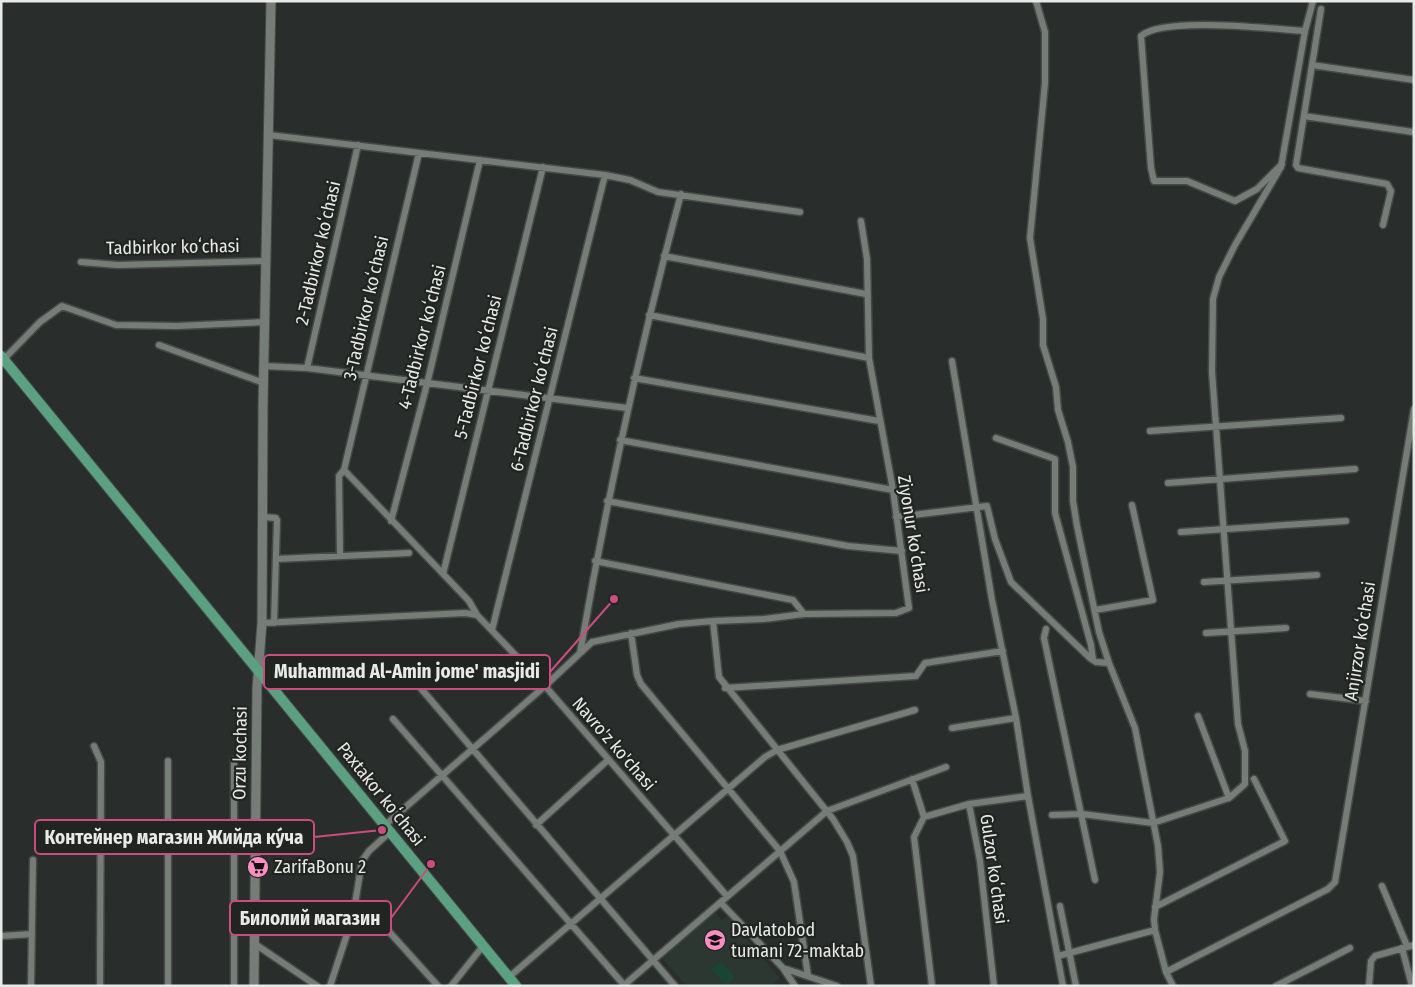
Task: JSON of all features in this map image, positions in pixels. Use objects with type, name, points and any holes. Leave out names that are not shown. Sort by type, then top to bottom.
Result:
[{"type":"main road","name":"Orzu kochasi","points":[[254,986],[258,670],[269,517],[264,366],[271,1]]},
{"type":"main road","name":"Paxtakor koʻchasi","points":[[2,358],[512,982]]},
{"type":"street","points":[[1036,1],[1045,32],[1045,83],[1030,238],[1042,319],[1043,345],[1056,387],[1058,410],[1073,466],[1073,501],[1095,610],[1109,663],[1135,728],[1153,822],[1160,872],[1155,907],[1155,930],[1166,972],[1173,986]]},
{"type":"street","points":[[1052,815],[1082,814],[1153,822],[1230,798],[1243,787],[1246,780],[1245,751],[1238,724],[1233,632],[1211,354],[1213,299],[1219,277],[1235,245],[1275,180],[1282,164],[1305,32],[1313,1]]},
{"type":"street","points":[[1321,9],[1296,162],[1298,168],[1387,184],[1391,191],[1383,225]]},
{"type":"street","points":[[1282,164],[1257,189],[1235,201],[1187,181],[1154,181],[1152,177],[1141,36],[1154,29],[1216,24],[1305,32]]},
{"type":"street","points":[[1312,65],[1414,80]]},
{"type":"street","points":[[1304,116],[1414,132]]},
{"type":"street","points":[[269,134],[605,174],[630,180],[658,192],[800,212]]},
{"type":"street","name":"2-Tadbirkor koʻchasi","points":[[307,368],[358,145]]},
{"type":"street","name":"3-Tadbirkor koʻchasi","points":[[340,555],[338,476],[344,470],[418,153]]},
{"type":"street","name":"4-Tadbirkor koʻchasi","points":[[391,521],[427,384],[480,160]]},
{"type":"street","name":"5-Tadbirkor koʻchasi","points":[[444,574],[543,167]]},
{"type":"street","name":"6-Tadbirkor koʻchasi","points":[[492,630],[605,174]]},
{"type":"street","points":[[580,653],[595,560],[627,408],[681,194]]},
{"type":"street","name":"Ziyonur koʻchasi","points":[[330,986],[353,916],[362,861],[369,851],[388,828],[442,775],[545,686],[592,642],[679,624],[764,619],[804,614],[896,613],[909,608],[893,490],[869,358],[866,294],[867,259],[861,221]]},
{"type":"street","points":[[664,256],[866,294]]},
{"type":"street","name":"Tadbirkor koʻchasi","points":[[81,262],[126,264],[267,261]]},
{"type":"street","points":[[2,358],[28,333],[62,306],[104,322],[123,325],[177,326],[265,322]]},
{"type":"street","points":[[649,316],[869,358]]},
{"type":"street","points":[[160,345],[264,383]]},
{"type":"street","points":[[952,361],[966,433],[975,506],[1016,718],[1028,796],[1063,986]]},
{"type":"street","points":[[264,366],[278,365],[307,368],[627,408]]},
{"type":"street","points":[[634,378],[879,421]]},
{"type":"street","name":"Anjirzor koʻchasi","points":[[1166,972],[1328,888],[1336,878],[1414,409]]},
{"type":"street","points":[[1150,431],[1217,428],[1341,418]]},
{"type":"street","points":[[996,438],[1055,459],[1055,512],[1091,645],[1093,660]]},
{"type":"street","points":[[620,440],[893,490]]},
{"type":"street","points":[[1168,483],[1356,469]]},
{"type":"street","name":"Navro'z ko'chasi","points":[[344,470],[469,601],[476,615],[545,686],[726,895]]},
{"type":"street","points":[[607,501],[848,546],[902,551]]},
{"type":"street","points":[[1095,610],[1153,600],[1132,505]]},
{"type":"street","points":[[896,517],[987,506],[995,538],[1011,582],[1046,618],[1093,660],[1109,663]]},
{"type":"street","points":[[269,517],[276,559],[274,623]]},
{"type":"street","points":[[1181,532],[1346,521]]},
{"type":"street","points":[[276,559],[409,553]]},
{"type":"street","points":[[595,560],[793,600],[804,614]]},
{"type":"street","points":[[1204,582],[1317,575]]},
{"type":"street","points":[[262,623],[465,613],[476,615]]},
{"type":"street","points":[[714,621],[718,677],[840,828],[853,856],[871,986]]},
{"type":"street","points":[[1206,633],[1286,628]]},
{"type":"street","points":[[1046,629],[1044,638],[1096,880]]},
{"type":"street","points":[[631,634],[637,675],[641,684],[780,851],[794,882],[808,976]]},
{"type":"street","points":[[725,688],[916,676],[924,663],[1003,651]]},
{"type":"street","points":[[412,678],[536,825],[676,986]]},
{"type":"street","points":[[1310,694],[1366,701]]},
{"type":"street","points":[[512,982],[600,897],[728,787],[777,750],[915,710]]},
{"type":"street","points":[[1198,716],[1209,750],[1230,798]]},
{"type":"street","points":[[393,718],[623,985],[721,903],[726,895],[827,811],[946,767]]},
{"type":"street","points":[[952,728],[1016,718]]},
{"type":"street","points":[[94,746],[101,762],[100,986]]},
{"type":"street","points":[[234,760],[234,986]]},
{"type":"street","points":[[536,825],[608,760]]},
{"type":"street","points":[[168,761],[168,986]]},
{"type":"street","points":[[912,779],[924,817],[914,837],[932,986]]},
{"type":"street","points":[[1155,907],[1285,841],[1254,779]]},
{"type":"street","points":[[969,804],[1028,796]]},
{"type":"street","name":"Gulzor koʻchasi","points":[[924,817],[969,804],[980,861],[994,986]]},
{"type":"street","points":[[31,986],[33,860]]},
{"type":"street","points":[[1382,886],[1408,946],[1412,986]]},
{"type":"street","points":[[721,903],[783,968],[795,986]]},
{"type":"street","points":[[1060,906],[1076,986]]},
{"type":"street","points":[[384,926],[438,986]]},
{"type":"street","points":[[1058,956],[1138,933],[1155,930]]},
{"type":"street","points":[[1,936],[32,934]]},
{"type":"street","points":[[254,944],[317,986]]},
{"type":"street","points":[[451,986],[483,946]]},
{"type":"street","points":[[1369,986],[1371,962],[1375,956],[1408,946]]},
{"type":"street","points":[[1276,986],[1350,948]]},
{"type":"street","points":[[783,968],[837,986]]},
{"type":"shaded area","name":"Davlatobod tumani 72-maktab","points":[[714,911],[722,921],[727,916],[780,978],[771,986],[686,986],[662,958]]},
{"type":"green space","points":[[721,961],[735,977],[726,985],[711,969]]},
{"type":"place","name":"Muhammad Al-Amin jome' masjidi","points":[[614,599]]},
{"type":"place","name":"Контейнер магазин Жийда ку́ча","points":[[382,830]]},
{"type":"place","name":"Билолий магазин","points":[[431,864]]},
{"type":"place","name":"ZarifaBonu 2","points":[[258,867]]},
{"type":"place","name":"Davlatobod tumani 72-maktab","points":[[715,940]]}]
